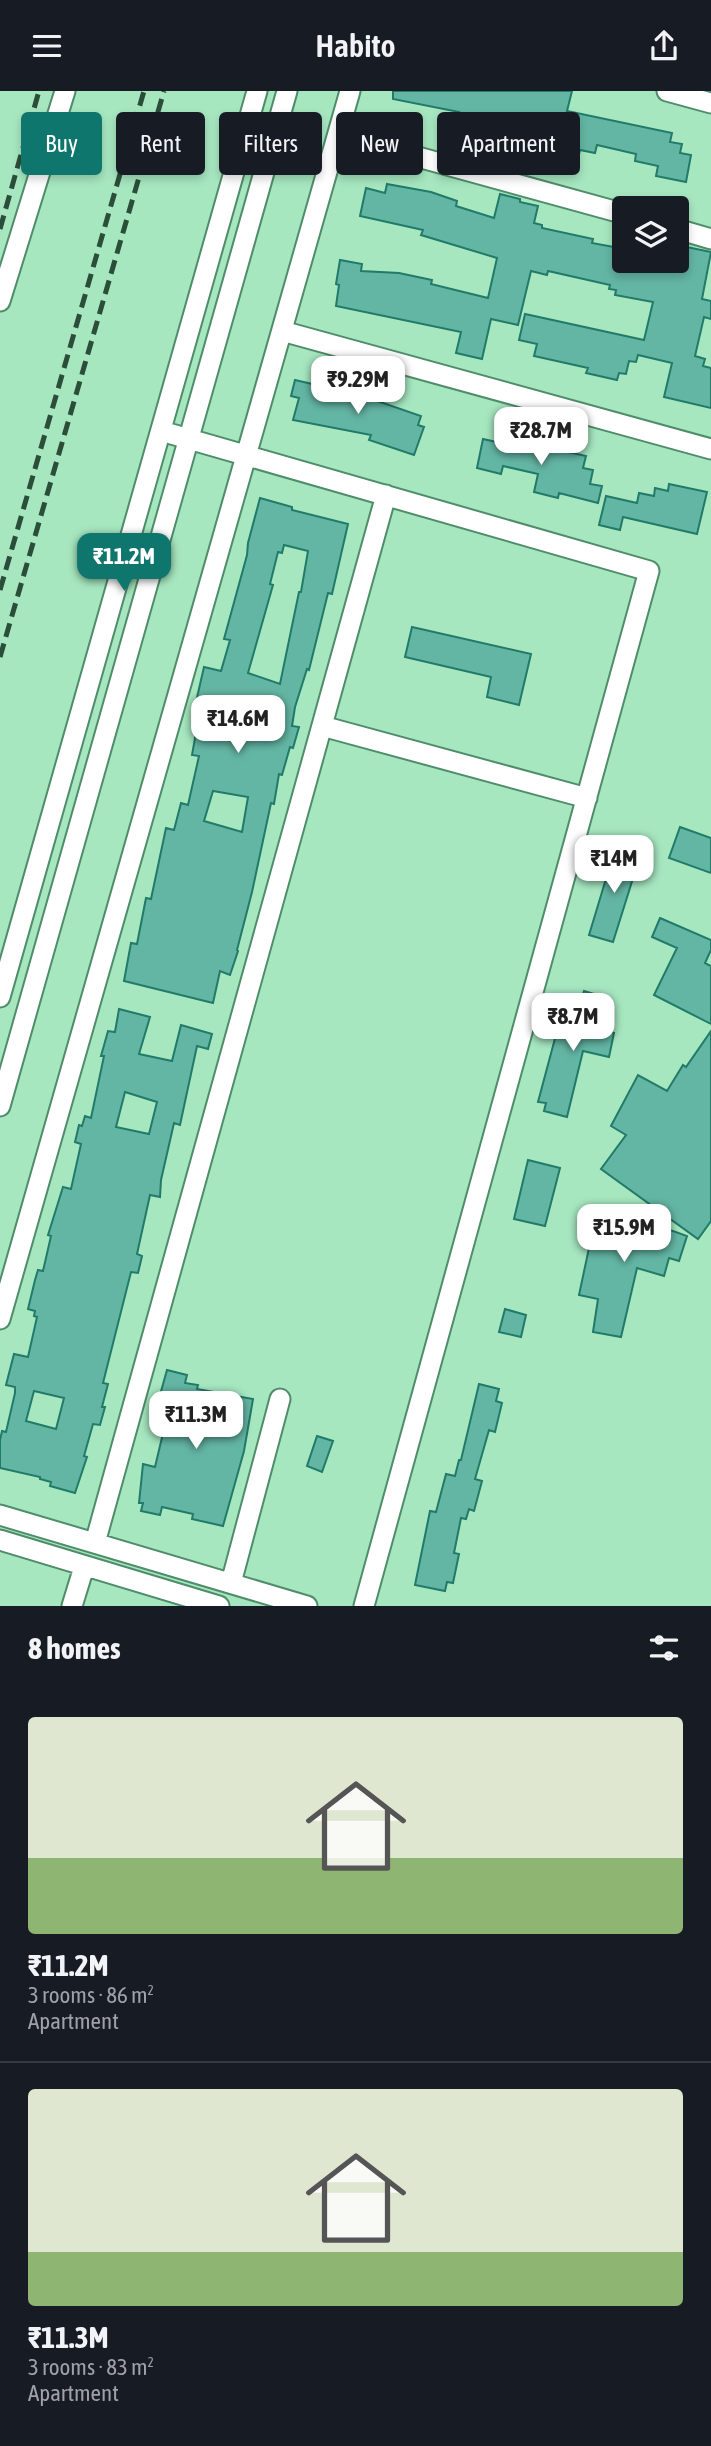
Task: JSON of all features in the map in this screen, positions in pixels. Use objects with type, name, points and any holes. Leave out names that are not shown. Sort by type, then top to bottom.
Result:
[{"type":"street","points":[[0,301],[65,91]]},
{"type":"street","points":[[0,997],[257,91]]},
{"type":"street","points":[[0,1106],[287,91]]},
{"type":"street","points":[[344,112],[350,91]]},
{"type":"street","points":[[667,91],[711,103]]},
{"type":"street","points":[[0,1319],[336,142]]},
{"type":"street","points":[[423,159],[612,211]]},
{"type":"street","points":[[689,233],[711,239]]},
{"type":"street","points":[[282,331],[711,449]]},
{"type":"street","points":[[161,431],[649,571],[365,1606]]},
{"type":"street","points":[[95,1543],[386,495]]},
{"type":"street","points":[[322,726],[587,798]]},
{"type":"street","points":[[231,1583],[280,1399]]},
{"type":"street","points":[[0,1515],[307,1606]]},
{"type":"street","points":[[0,1541],[219,1606]]},
{"type":"street","points":[[72,1606],[84,1567]]},
{"type":"building","points":[[393,91],[572,91],[567,111],[572,112],[459,112],[393,99]]},
{"type":"building","points":[[580,114],[672,133],[670,142],[682,144],[680,153],[691,155],[686,182],[656,176],[658,166],[635,161],[636,154],[597,145],[595,153],[580,150]]},
{"type":"building","points":[[387,184],[431,192],[457,201],[456,206],[494,218],[500,194],[520,199],[520,202],[538,206],[534,223],[542,225],[542,228],[593,239],[592,243],[612,247],[612,273],[689,273],[689,247],[711,252],[702,299],[711,301],[711,319],[704,317],[695,356],[705,359],[703,366],[711,368],[711,408],[664,397],[672,363],[638,355],[636,362],[629,361],[626,374],[619,373],[617,380],[586,373],[588,368],[534,356],[537,344],[519,340],[525,314],[644,340],[653,302],[615,295],[616,290],[609,289],[610,285],[548,271],[547,275],[531,271],[518,325],[491,319],[482,359],[456,353],[461,332],[336,306],[340,260],[362,264],[361,271],[399,273],[432,280],[431,284],[488,298],[497,258],[421,235],[423,230],[360,216],[366,188],[385,193]]},
{"type":"building","points":[[295,380],[360,395],[421,416],[418,425],[424,427],[414,455],[369,440],[371,435],[293,420],[299,398],[291,396]]},
{"type":"building","points":[[503,433],[534,440],[533,444],[586,456],[583,468],[593,470],[590,484],[602,486],[598,503],[559,493],[558,498],[534,492],[538,474],[503,466],[501,474],[477,468],[483,439],[501,443]]},
{"type":"building","points":[[669,484],[707,492],[697,534],[623,517],[620,530],[599,525],[606,496],[637,503],[639,493],[654,496],[655,488],[668,491]]},
{"type":"building","points":[[260,498],[292,507],[292,510],[348,524],[332,594],[328,593],[309,670],[307,669],[295,707],[292,726],[299,727],[282,775],[279,774],[274,804],[271,803],[238,951],[230,975],[220,971],[213,1003],[124,981],[131,943],[137,944],[146,898],[151,899],[166,828],[174,830],[181,803],[188,805],[199,756],[192,755],[199,716],[193,715],[204,667],[221,671],[230,640],[224,639]],"holes":[[[284,545],[308,551],[280,684],[248,673],[273,585],[270,584],[278,552],[282,553]],[[213,791],[248,797],[242,832],[204,821]]]},
{"type":"building","points":[[412,627],[531,654],[519,705],[487,697],[491,677],[405,657]]},
{"type":"building","points":[[680,827],[711,838],[711,873],[669,858]]},
{"type":"building","points":[[615,849],[640,856],[613,942],[589,935]]},
{"type":"building","points":[[660,918],[711,940],[711,950],[705,963],[711,966],[711,1024],[654,995],[677,948],[652,937]]},
{"type":"building","points":[[584,991],[604,997],[596,1027],[614,1033],[609,1057],[583,1051],[567,1117],[544,1111],[546,1103],[538,1102],[561,1016],[575,1020]]},
{"type":"building","points":[[119,1009],[150,1017],[139,1054],[172,1061],[181,1025],[212,1034],[208,1049],[197,1046],[180,1125],[174,1123],[161,1180],[160,1197],[150,1195],[137,1254],[142,1256],[138,1273],[131,1272],[103,1383],[108,1384],[102,1407],[105,1407],[100,1425],[93,1424],[84,1456],[87,1457],[75,1493],[50,1486],[51,1482],[40,1477],[0,1468],[0,1440],[2,1431],[6,1432],[15,1393],[15,1387],[6,1385],[14,1354],[28,1357],[37,1317],[34,1316],[35,1311],[28,1309],[35,1280],[38,1270],[43,1271],[51,1236],[48,1235],[63,1187],[71,1189],[81,1144],[75,1142],[79,1125],[82,1126],[85,1116],[91,1118],[108,1031],[115,1032]],"holes":[[[125,1092],[157,1102],[149,1134],[116,1127]],[[34,1391],[64,1398],[56,1429],[26,1421]]]},
{"type":"building","points":[[711,1031],[711,1221],[698,1239],[601,1169],[626,1135],[611,1126],[638,1075],[667,1091],[683,1065],[686,1067]]},
{"type":"building","points":[[528,1160],[560,1168],[545,1226],[514,1219]]},
{"type":"building","points":[[604,1206],[687,1236],[679,1261],[669,1258],[664,1276],[637,1268],[621,1337],[593,1332],[598,1299],[579,1295],[589,1248]]},
{"type":"building","points":[[505,1309],[526,1315],[521,1337],[499,1332]]},
{"type":"building","points":[[167,1370],[187,1375],[185,1383],[198,1385],[197,1389],[253,1399],[244,1451],[223,1526],[192,1519],[193,1514],[162,1507],[160,1515],[141,1511],[143,1503],[139,1503],[143,1464],[155,1467],[164,1429],[151,1427]]},
{"type":"building","points":[[479,1384],[499,1389],[496,1401],[502,1403],[495,1432],[489,1430],[475,1479],[482,1481],[474,1511],[469,1509],[466,1519],[461,1518],[454,1553],[459,1554],[453,1583],[447,1582],[445,1591],[415,1585],[430,1511],[436,1512],[446,1474],[455,1476]]},
{"type":"building","points":[[317,1436],[333,1441],[322,1472],[307,1466]]},
{"type":"railway","points":[[0,229],[39,91]]},
{"type":"railway","points":[[0,590],[144,91]]},
{"type":"railway","points":[[0,657],[164,91]]}]
